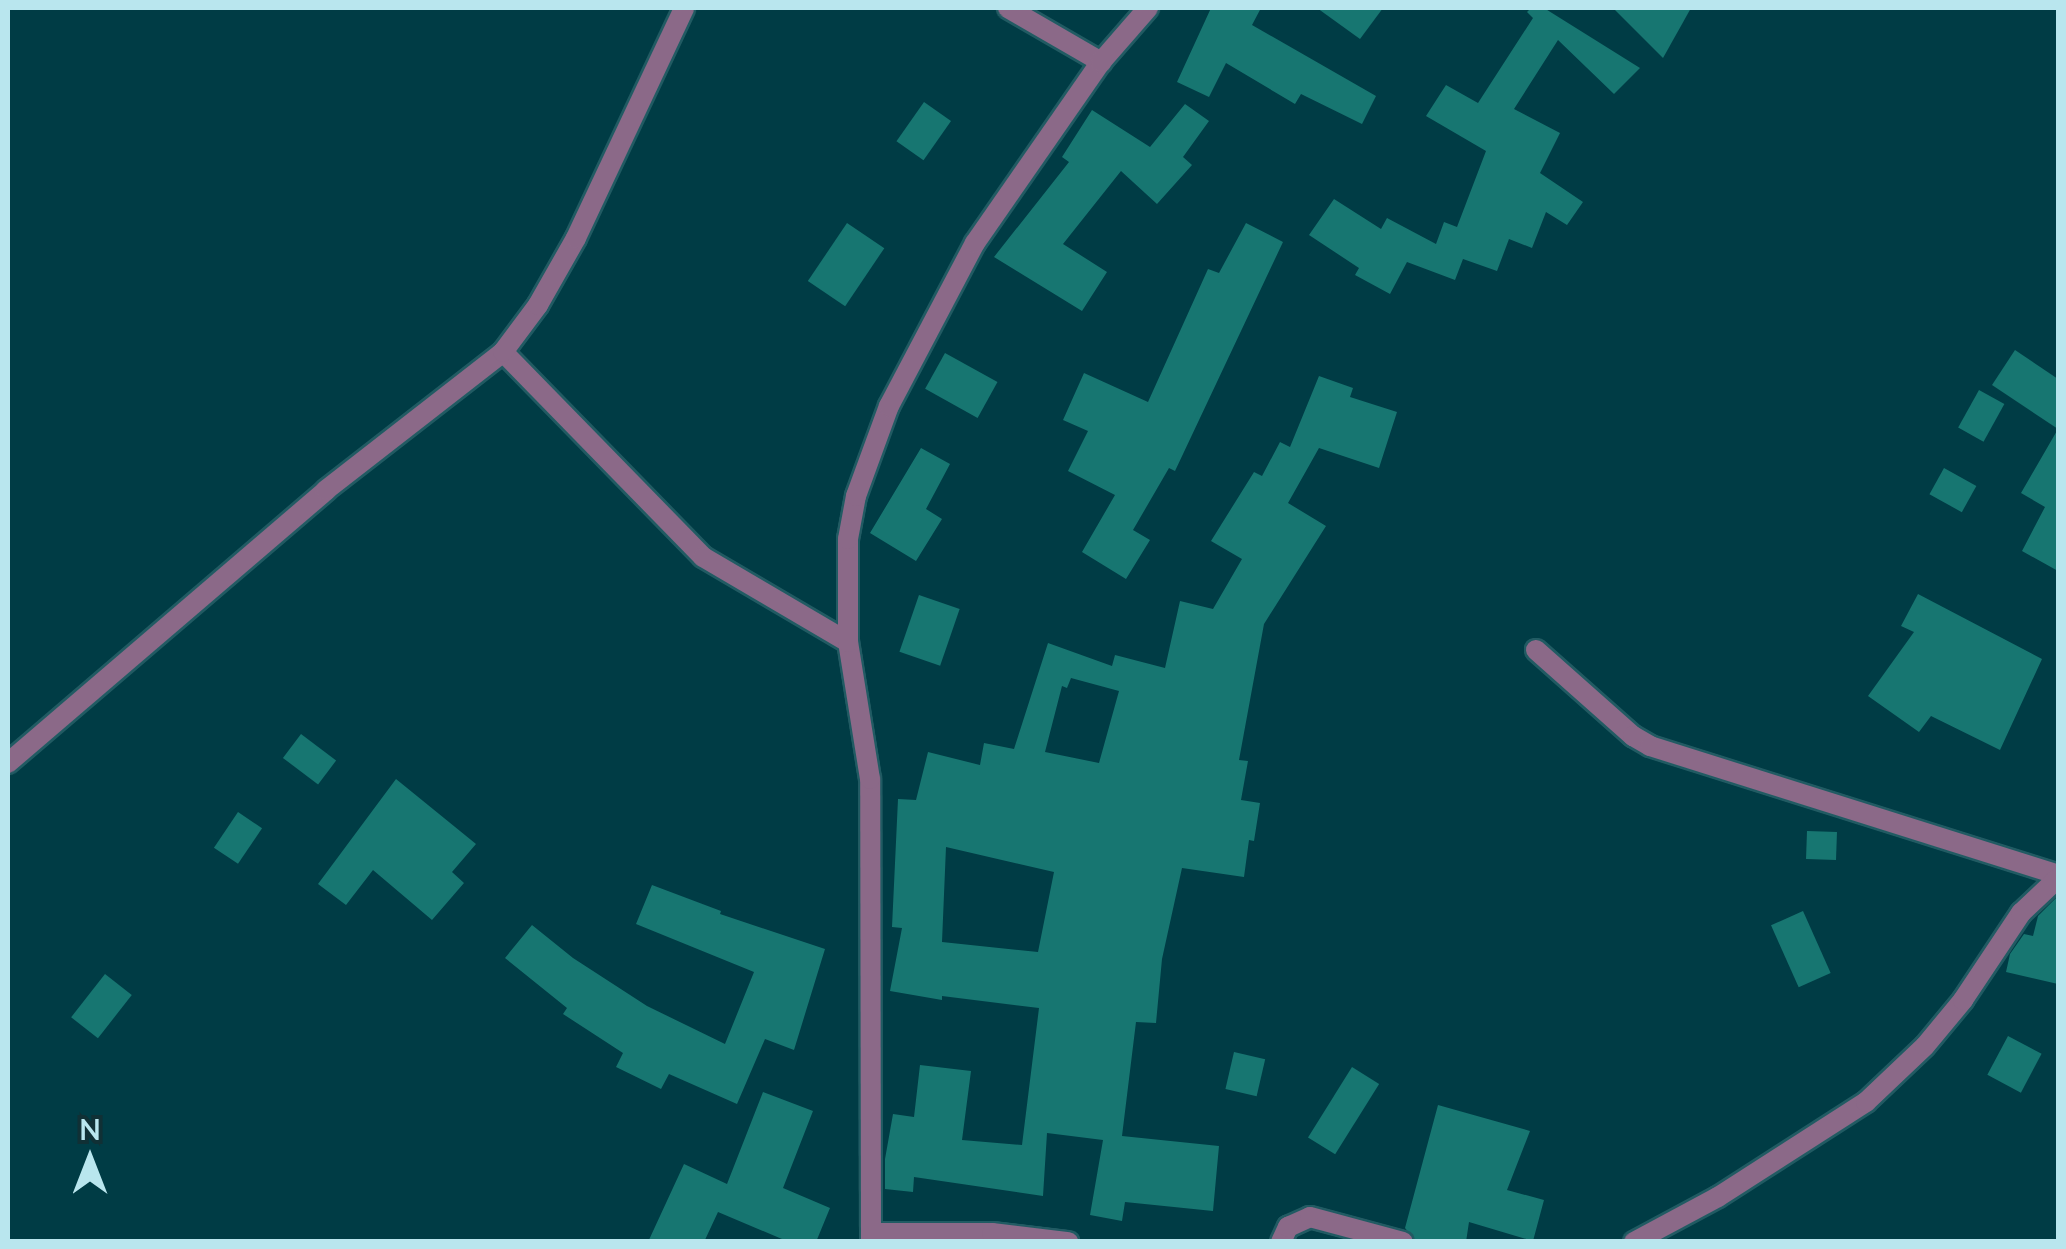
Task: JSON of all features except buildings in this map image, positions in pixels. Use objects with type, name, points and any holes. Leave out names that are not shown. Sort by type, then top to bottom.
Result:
[{"type":"street","points":[[8,763],[326,490],[503,352],[538,305],[576,238],[684,8]]},
{"type":"street","points":[[1008,8],[1101,62]]},
{"type":"street","points":[[1068,1242],[992,1233],[871,1237],[870,779],[848,642],[848,539],[866,463],[890,406],[975,243],[1101,62],[1148,8]]},
{"type":"street","points":[[503,352],[702,557],[848,642]]},
{"type":"street","points":[[1536,650],[1633,736],[1650,746],[2058,876],[2021,913],[1963,1000],[1925,1046],[1866,1102],[1718,1197],[1634,1242]]},
{"type":"street","points":[[1282,1242],[1288,1228],[1310,1217],[1402,1242]]}]
